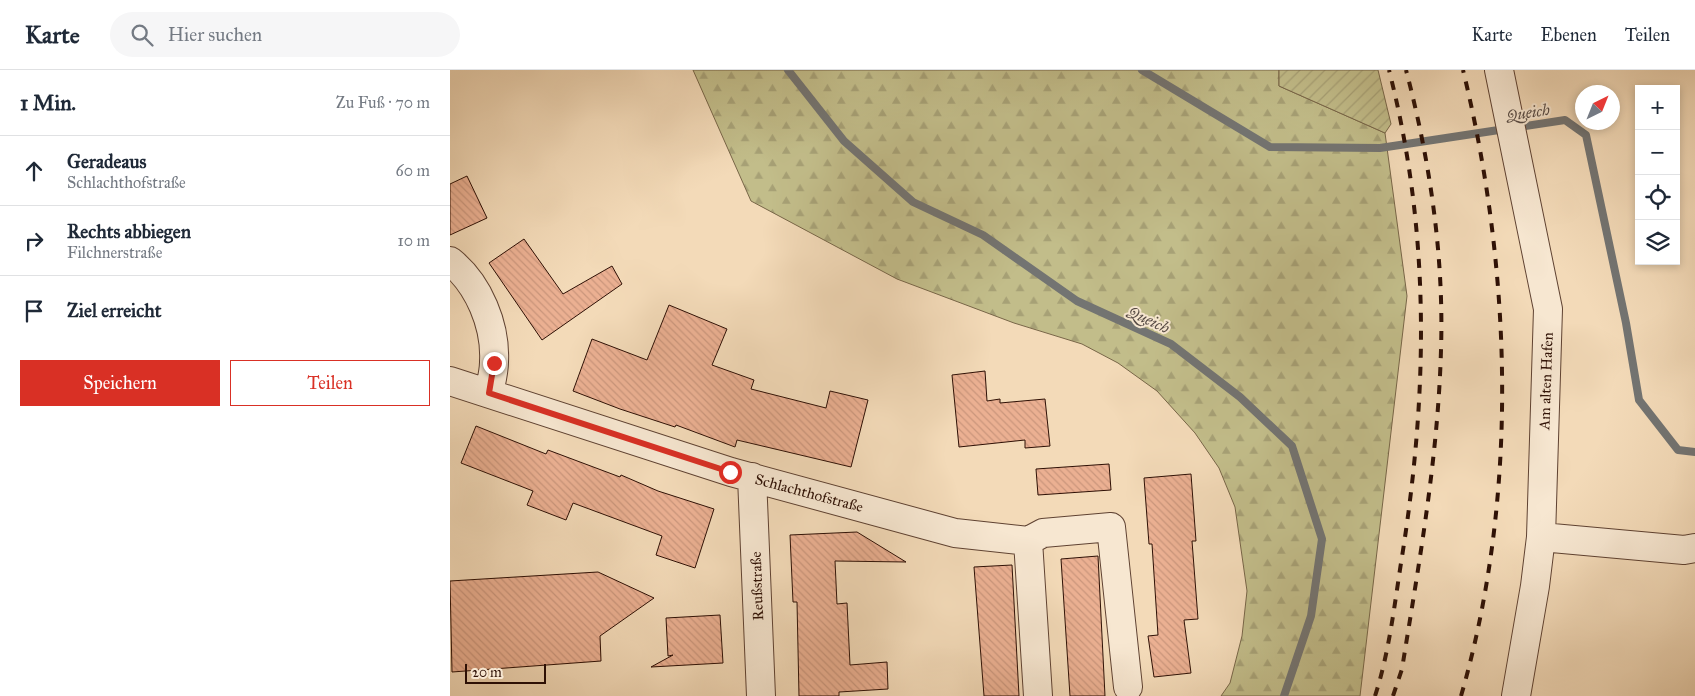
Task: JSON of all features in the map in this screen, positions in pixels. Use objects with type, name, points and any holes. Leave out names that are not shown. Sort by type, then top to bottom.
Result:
[{"type":"street","name":"Am alten Hafen","points":[[1498,70],[1509,113],[1548,309],[1540,537],[1535,586],[1516,696]]},
{"type":"street","points":[[450,261],[482,302],[493,333],[494,363],[489,393]]},
{"type":"street","name":"Schlachthofstraße","points":[[450,382],[730,472],[955,533],[1028,541],[1043,533],[1111,527],[1128,687]]},
{"type":"street","name":"Reußstraße","points":[[752,477],[761,696]]},
{"type":"street","points":[[1540,537],[1684,550],[1695,548]]},
{"type":"street","points":[[1028,541],[1038,696]]},
{"type":"green space","points":[[693,70],[1279,70],[1279,86],[1385,133],[1407,296],[1360,696],[1221,696],[1230,683],[1242,636],[1247,591],[1235,507],[1219,468],[1195,433],[1157,391],[1118,363],[1082,344],[1014,323],[897,279],[751,201]]},
{"type":"green space","points":[[1279,70],[1378,70],[1391,124],[1385,133],[1279,86]]},
{"type":"building","points":[[467,176],[487,218],[450,235],[450,184]]},
{"type":"building","points":[[524,239],[563,294],[612,266],[622,284],[542,340],[489,263]]},
{"type":"building","points":[[669,305],[727,329],[712,365],[754,380],[751,389],[826,408],[830,391],[868,400],[851,467],[737,440],[735,447],[676,425],[675,427],[620,409],[573,391],[592,339],[647,360]]},
{"type":"building","points":[[985,371],[987,401],[1000,399],[1000,403],[1045,399],[1050,446],[1025,448],[1025,440],[959,447],[952,375]]},
{"type":"building","points":[[476,426],[546,454],[548,450],[620,477],[621,475],[658,491],[714,509],[695,568],[656,555],[662,536],[573,503],[566,520],[527,505],[533,491],[461,463]]},
{"type":"building","points":[[1109,464],[1111,490],[1038,495],[1036,469]]},
{"type":"building","points":[[1191,474],[1196,541],[1192,541],[1198,619],[1184,620],[1191,673],[1154,677],[1148,636],[1158,635],[1152,544],[1149,544],[1144,478]]},
{"type":"building","points":[[857,532],[906,562],[835,561],[837,604],[847,603],[850,665],[887,662],[888,689],[839,692],[839,696],[799,696],[797,602],[793,602],[790,535]]},
{"type":"building","points":[[1098,556],[1105,696],[1070,696],[1061,559]]},
{"type":"building","points":[[1012,565],[1019,696],[984,696],[974,567]]},
{"type":"building","points":[[598,572],[654,598],[600,636],[601,661],[452,672],[450,581]]},
{"type":"building","points":[[720,615],[723,663],[651,667],[673,655],[668,656],[666,618]]},
{"type":"waterway","name":"Queich","points":[[788,70],[844,141],[913,202],[983,235],[1077,301],[1171,344],[1240,397],[1292,446],[1322,539],[1311,616],[1284,696]]},
{"type":"waterway","name":"Queich","points":[[1142,70],[1270,147],[1380,148],[1565,120],[1586,135],[1626,323],[1639,400],[1678,450],[1695,452]]},
{"type":"railway","points":[[1375,696],[1391,630],[1410,501],[1420,377],[1421,315],[1412,193],[1403,131],[1389,70]]},
{"type":"railway","points":[[1393,696],[1402,669],[1427,510],[1436,430],[1441,350],[1440,279],[1434,209],[1415,104],[1406,70]]},
{"type":"railway","points":[[1461,696],[1480,620],[1493,542],[1500,463],[1502,383],[1499,304],[1492,224],[1479,146],[1463,70]]},
{"type":"route","points":[[494,363],[489,393],[730,472]]}]
